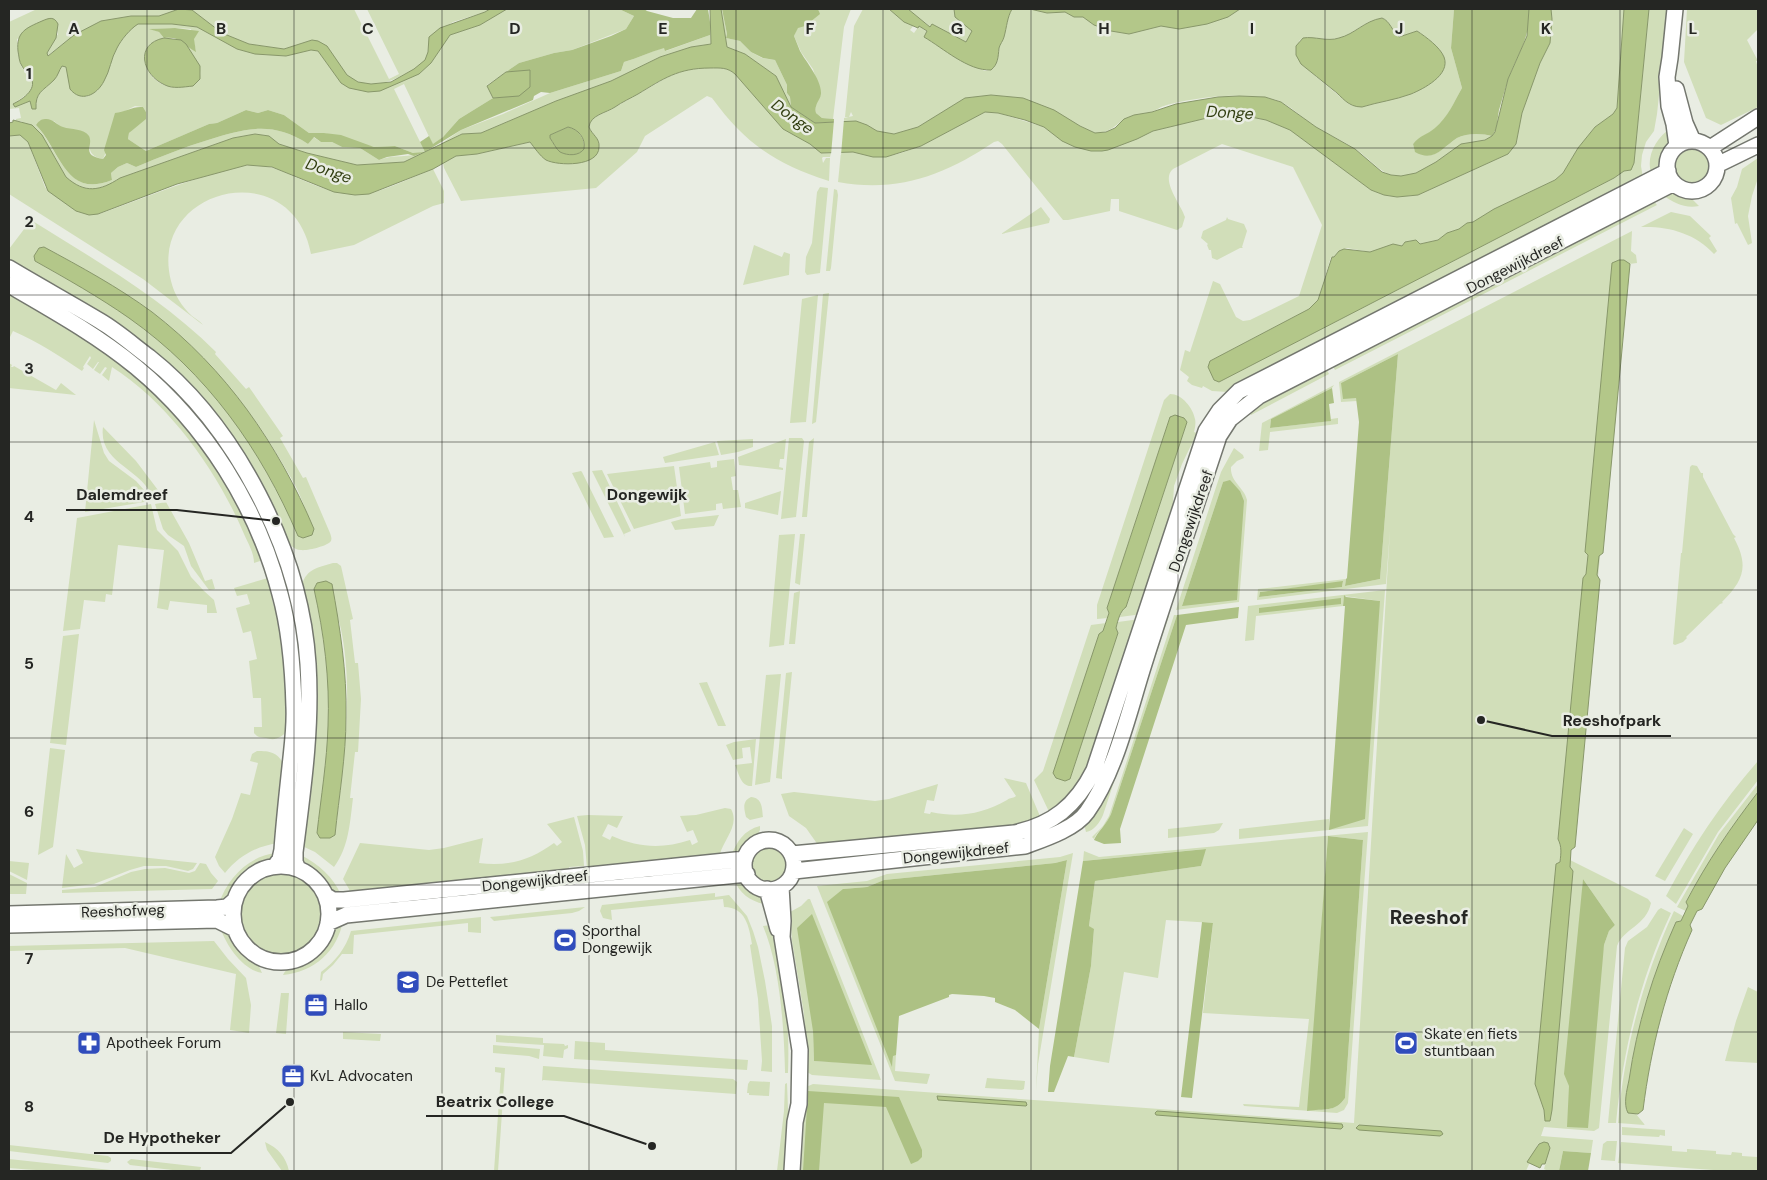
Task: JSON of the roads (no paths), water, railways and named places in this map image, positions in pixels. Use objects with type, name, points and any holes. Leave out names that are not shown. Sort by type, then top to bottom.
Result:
[{"type":"street","points":[[1675,9],[1666,77],[1669,106],[1677,146]]},
{"type":"street","points":[[1670,58],[1680,106],[1692,141]]},
{"type":"street","points":[[1710,148],[1758,118]]},
{"type":"street","points":[[1692,141],[1705,144],[1710,148],[1716,158],[1717,165],[1714,178],[1709,184],[1701,189],[1690,190],[1684,189],[1671,177],[1669,157],[1677,146],[1684,142],[1692,141]]},
{"type":"street","points":[[1717,165],[1758,145]]},
{"type":"street","name":"Dongewijkdreef","points":[[792,854],[1014,833],[1034,828],[1050,821],[1061,813],[1086,786],[1094,770],[1206,431],[1220,410],[1240,391],[1671,177]]},
{"type":"street","name":"Dongewijkdreef","points":[[794,871],[1025,846],[1060,832],[1086,814],[1108,778],[1216,446],[1230,419],[1259,396],[1671,177]]},
{"type":"street","points":[[9,268],[101,322],[168,373],[221,433],[251,479],[274,528],[288,566],[301,616],[308,662],[308,750],[295,852],[295,862],[298,869]]},
{"type":"street","points":[[9,285],[92,335],[136,366],[191,422],[210,446],[246,505],[274,572],[292,663],[294,709],[292,749],[282,850],[280,860],[275,866]]},
{"type":"street","points":[[765,840],[785,845],[792,854],[794,871],[786,883],[774,888],[755,885],[747,874],[745,859],[754,845],[765,840]]},
{"type":"street","name":"Dongewijkdreef","points":[[325,895],[334,900],[344,900],[745,859]]},
{"type":"street","points":[[275,866],[298,869],[314,879],[325,895],[329,909],[328,923],[323,938],[313,950],[300,958],[285,962],[263,958],[249,950],[241,940],[233,914],[235,900],[241,888],[261,870],[275,866]]},
{"type":"street","name":"Dongewijkdreef","points":[[328,923],[346,915],[480,903],[585,890],[747,874]]},
{"type":"street","points":[[774,888],[775,923],[782,937],[800,1050],[799,1104],[795,1122],[792,1171]]},
{"type":"street","name":"Reeshofweg","points":[[9,914],[217,908],[226,907],[235,900]]},
{"type":"street","name":"Reeshofweg","points":[[9,925],[217,920],[236,928]]},
{"type":"water","points":[[179,9],[192,10],[222,33],[249,44],[284,49],[312,40],[318,41],[327,46],[347,75],[358,82],[371,84],[391,82],[414,69],[425,60],[428,52],[429,37],[440,28],[490,9],[507,9],[480,25],[450,35],[431,63],[419,74],[380,91],[368,92],[349,88],[341,83],[318,51],[311,50],[286,56],[255,54],[237,49],[197,27],[172,24],[138,24],[121,42],[115,52],[104,81],[93,93],[88,96],[79,96],[74,93],[70,89],[66,67],[62,66],[55,78],[38,95],[36,109],[32,109],[30,101],[15,107],[13,104],[29,92],[33,84],[20,63],[18,51],[20,35],[31,26],[49,19],[55,20],[58,24],[56,38],[47,53],[48,56],[74,35],[101,21],[131,16],[159,16]]},
{"type":"water","name":"Donge","points":[[710,9],[721,9],[727,47],[745,54],[776,76],[791,107],[815,123],[856,121],[877,131],[894,134],[918,127],[965,98],[991,95],[1023,98],[1054,110],[1095,133],[1106,132],[1115,128],[1124,119],[1134,115],[1152,112],[1176,104],[1218,97],[1265,97],[1281,102],[1316,127],[1355,149],[1382,172],[1401,176],[1416,173],[1436,162],[1461,144],[1485,140],[1492,136],[1495,132],[1508,79],[1527,36],[1529,9],[1551,9],[1552,19],[1550,43],[1540,63],[1522,113],[1516,144],[1508,154],[1418,195],[1397,197],[1371,190],[1290,130],[1266,120],[1241,115],[1207,118],[1153,131],[1108,150],[1091,151],[1062,141],[1044,127],[1025,120],[998,113],[985,112],[921,146],[886,157],[873,157],[853,152],[821,153],[810,144],[783,129],[735,74],[720,68],[689,70],[671,75],[595,117],[589,127],[598,141],[599,147],[597,154],[585,161],[568,164],[546,160],[530,142],[477,154],[456,156],[433,169],[369,194],[355,195],[334,192],[272,167],[247,165],[177,184],[98,214],[89,215],[76,211],[48,191],[28,142],[20,135],[9,136],[9,123],[13,122],[13,120],[32,125],[42,135],[66,177],[80,186],[93,189],[106,186],[120,178],[233,138],[255,134],[269,136],[279,144],[307,153],[357,165],[404,162],[462,134],[481,133],[556,101],[611,81],[660,57],[691,47],[711,44]],"holes":[[[568,127],[578,132],[584,141],[584,149],[573,155],[560,152],[550,138],[550,135]]]},
{"type":"water","points":[[889,9],[908,9],[930,27],[932,24],[966,42],[972,31],[955,17],[954,9],[1012,9],[1004,38],[999,48],[997,61],[991,70],[973,67],[956,58],[924,37],[927,31],[919,26],[918,28],[904,22]]},
{"type":"water","points":[[1030,9],[1240,9],[1228,17],[1207,24],[1179,29],[1161,26],[1129,34],[1111,31],[1094,25],[1083,17],[1074,17],[1065,12],[1047,13]]},
{"type":"water","points":[[1624,9],[1649,9],[1634,163],[1631,170],[1624,171],[1614,178],[1219,382],[1214,380],[1208,367],[1210,361],[1309,309],[1318,300],[1332,257],[1339,251],[1344,249],[1370,252],[1393,244],[1402,246],[1405,242],[1416,240],[1420,244],[1438,240],[1447,233],[1459,229],[1494,209],[1555,180],[1563,173],[1578,148],[1595,127],[1613,114],[1617,108]]},
{"type":"water","points":[[1382,18],[1387,21],[1399,37],[1417,31],[1439,50],[1444,57],[1445,64],[1440,75],[1435,80],[1411,94],[1357,107],[1346,101],[1301,64],[1296,55],[1296,46],[1303,38],[1339,38]]},
{"type":"water","points":[[164,38],[181,40],[186,44],[200,66],[200,79],[193,86],[168,86],[151,74],[145,60],[145,53],[148,46],[154,41]]},
{"type":"water","points":[[530,70],[530,87],[519,96],[493,98],[487,86],[506,72]]},
{"type":"water","points":[[44,247],[126,294],[152,312],[179,334],[203,358],[247,410],[284,467],[314,529],[312,535],[303,538],[298,536],[267,473],[249,443],[207,388],[183,363],[129,318],[95,295],[35,261],[34,256],[39,248]]},
{"type":"water","points":[[1624,260],[1630,264],[1603,553],[1599,556],[1597,575],[1600,580],[1575,847],[1571,850],[1570,867],[1573,871],[1552,1110],[1550,1121],[1545,1121],[1544,1110],[1535,1084],[1556,864],[1560,862],[1561,856],[1561,847],[1558,839],[1583,578],[1586,574],[1588,555],[1585,552],[1612,263]]},
{"type":"water","points":[[1175,415],[1184,418],[1187,422],[1126,607],[1118,619],[1116,628],[1118,633],[1070,779],[1065,781],[1056,778],[1053,773],[1099,634],[1103,631],[1109,613],[1107,608],[1170,417]]},
{"type":"water","points":[[326,581],[332,584],[338,617],[345,683],[346,732],[335,835],[330,838],[320,838],[317,833],[326,752],[328,691],[321,623],[314,589],[317,583]]},
{"type":"water","points":[[1758,792],[1758,820],[1725,868],[1702,909],[1697,911],[1690,925],[1692,930],[1674,974],[1655,1041],[1643,1110],[1638,1114],[1628,1113],[1626,1097],[1636,1039],[1653,980],[1668,941],[1676,922],[1681,921],[1688,906],[1686,902],[1702,873]]},
{"type":"water","points":[[937,1096],[1026,1102],[1027,1105],[938,1100]]},
{"type":"water","points":[[1157,1111],[1342,1124],[1343,1127],[1341,1129],[1156,1115]]},
{"type":"water","points":[[1359,1125],[1441,1131],[1443,1134],[1440,1136],[1359,1130],[1356,1128]]},
{"type":"water","points":[[1548,1143],[1550,1148],[1545,1164],[1542,1164],[1540,1168],[1527,1162],[1539,1144]]},
{"type":"place","name":"Dalemdreef","points":[[276,521]]},
{"type":"place","name":"Reeshofpark","points":[[1481,720]]},
{"type":"place","name":"Sporthal Dongewijk","points":[[565,940]]},
{"type":"place","name":"De Petteflet","points":[[408,982]]},
{"type":"place","name":"Hallo","points":[[316,1005]]},
{"type":"place","name":"Apotheek Forum","points":[[89,1043]]},
{"type":"place","name":"Skate en fiets stuntbaan","points":[[1406,1043]]},
{"type":"place","name":"KvL Advocaten","points":[[293,1076]]},
{"type":"place","name":"De Hypotheker","points":[[290,1102]]},
{"type":"place","name":"Beatrix College","points":[[652,1146]]},
{"type":"district","name":"Dongewijk","points":[[647,494]]},
{"type":"district","name":"Reeshof","points":[[1429,917]]}]
